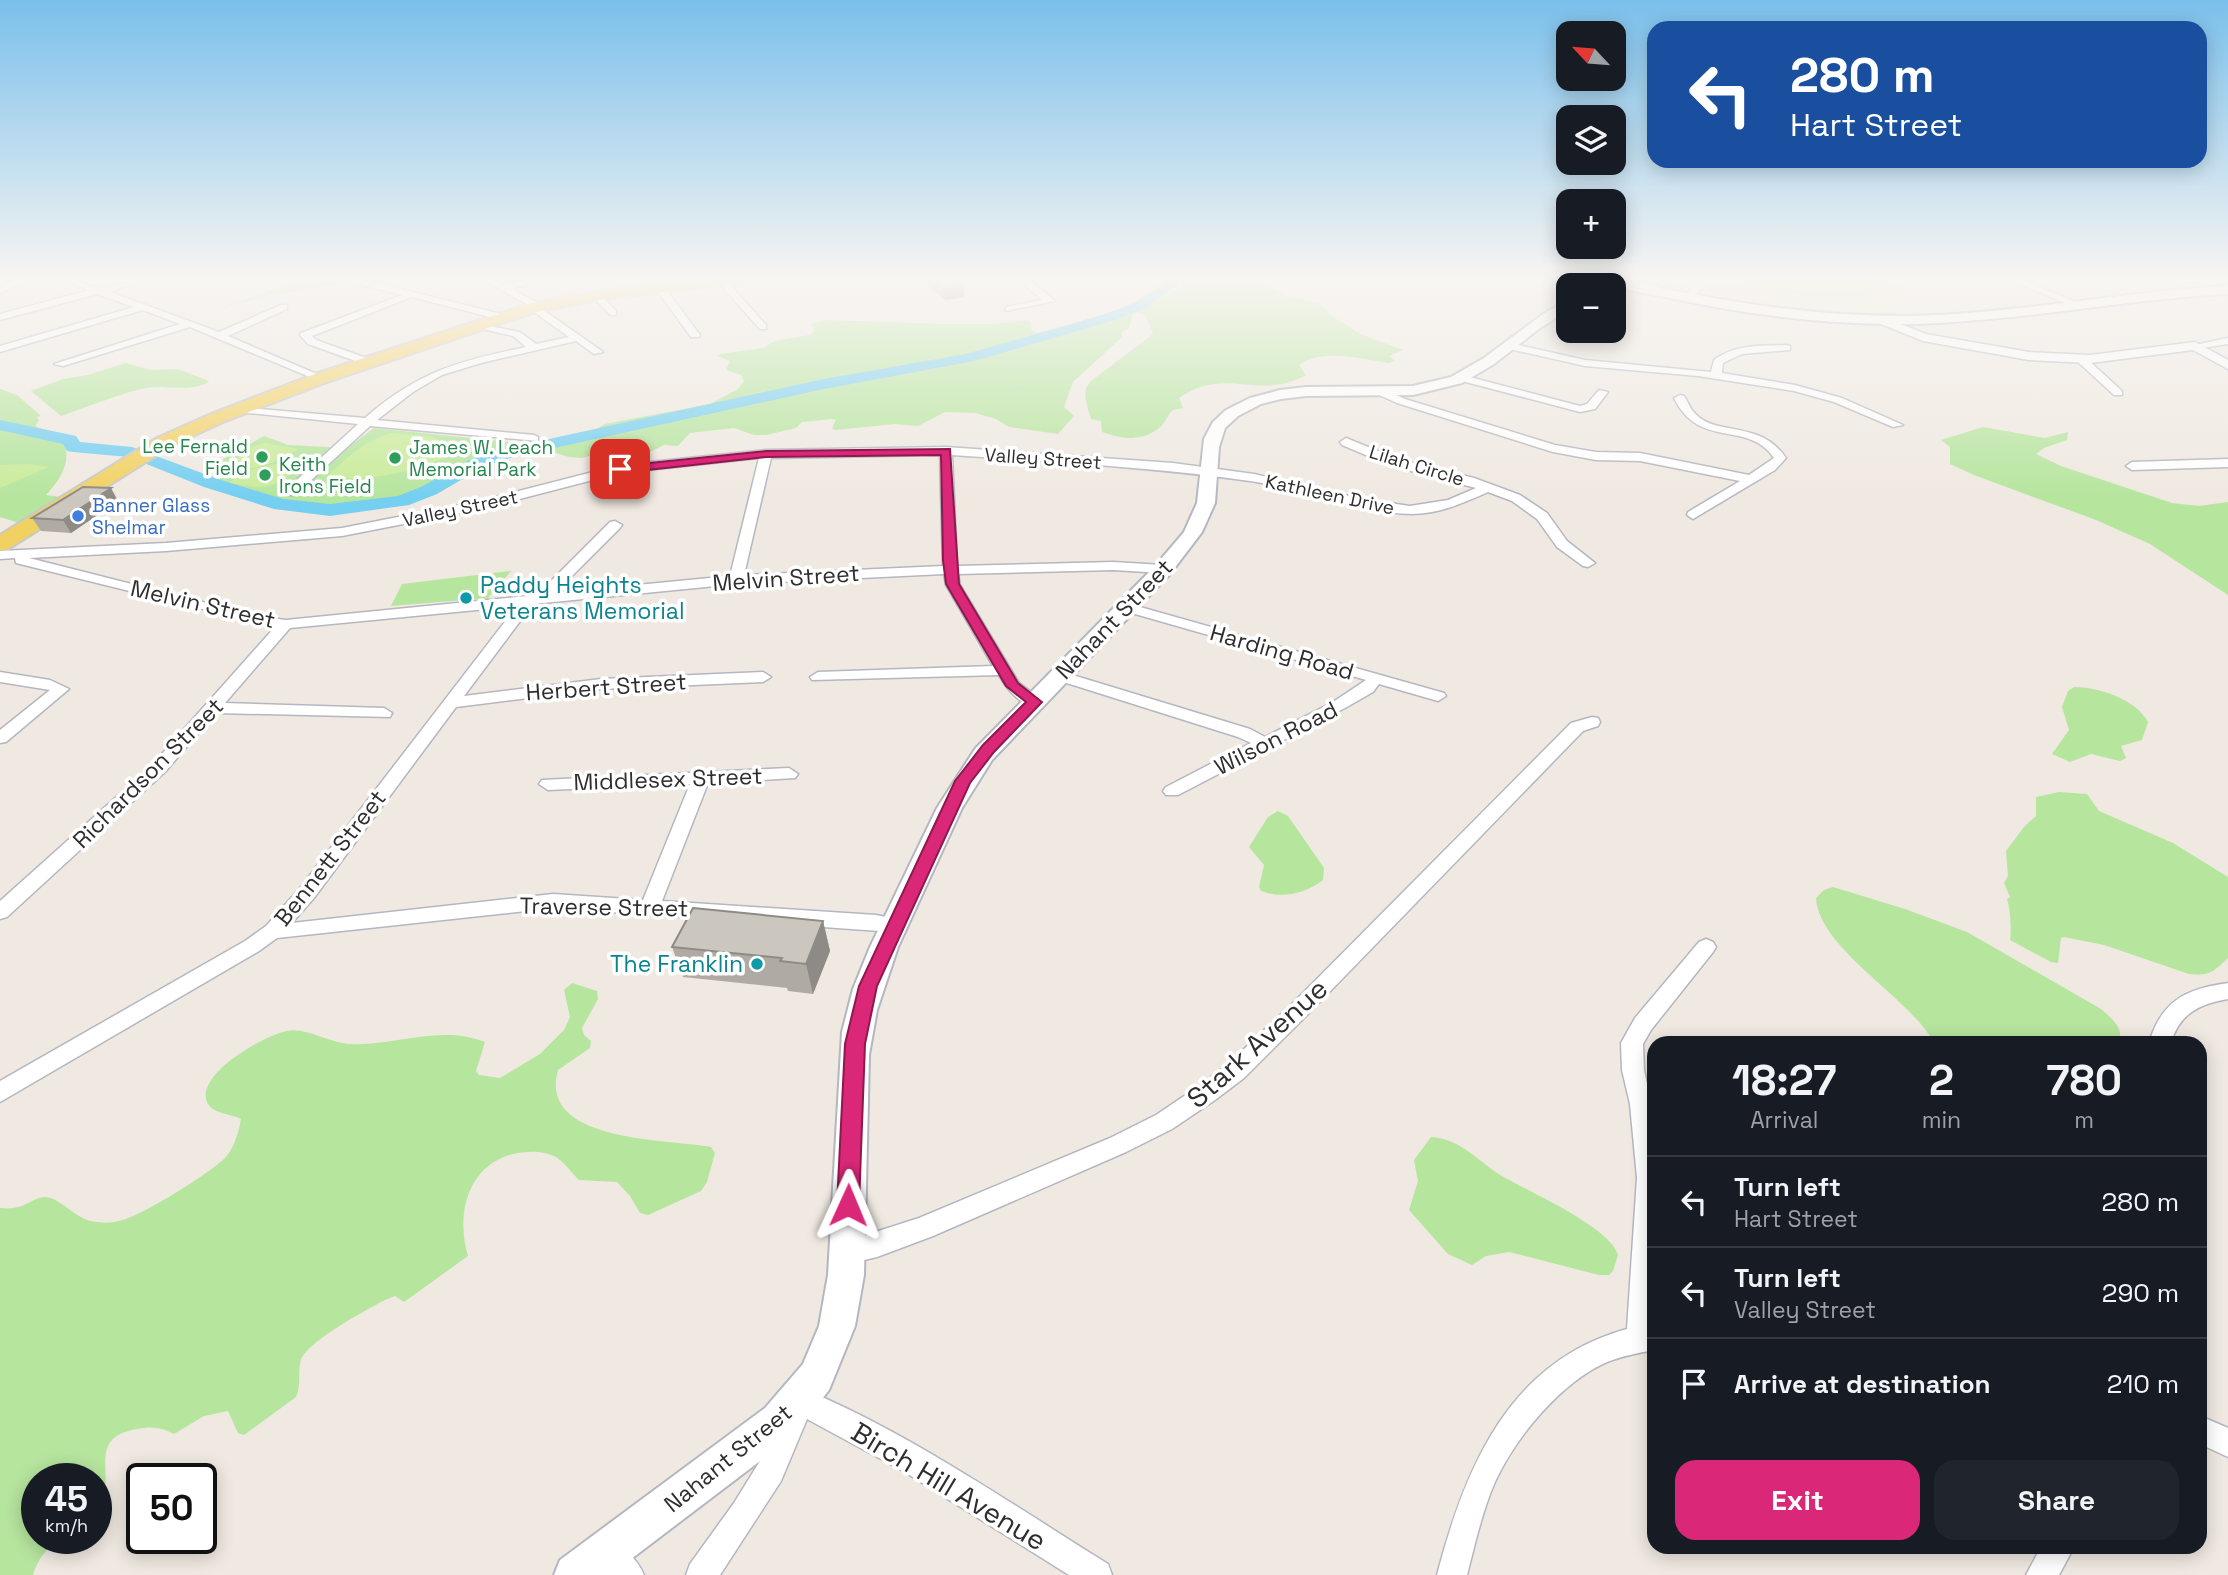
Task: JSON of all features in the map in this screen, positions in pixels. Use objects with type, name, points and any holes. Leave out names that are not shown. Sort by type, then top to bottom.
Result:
[{"type":"main road","points":[[1,552],[140,455],[239,409],[401,350]]},
{"type":"main road","name":"Nahant Street","points":[[603,1568],[779,1422],[799,1401],[816,1377],[831,1343],[844,1293],[852,1071],[856,1031],[868,986],[963,781],[989,749],[1163,569],[1198,523],[1206,503],[1210,471],[1209,444],[1214,431],[1225,419],[1246,406],[1268,398],[1307,392],[1381,392],[1430,388],[1462,378],[1502,350]]},
{"type":"street","points":[[59,364],[103,350]]},
{"type":"street","points":[[254,350],[321,378]]},
{"type":"street","points":[[336,350],[368,362]]},
{"type":"street","points":[[290,492],[407,392],[434,376],[475,362],[523,350]]},
{"type":"street","points":[[1529,350],[1585,363],[1716,375],[1816,393],[1897,425]]},
{"type":"street","points":[[1716,375],[1718,362],[1728,355],[1746,350]]},
{"type":"street","points":[[1997,350],[2082,360],[2159,350]]},
{"type":"street","points":[[2203,350],[2228,365]]},
{"type":"street","points":[[2082,360],[2118,393]]},
{"type":"street","points":[[1462,378],[1580,410],[1591,408],[1603,391]]},
{"type":"street","points":[[1381,392],[1401,401],[1546,446],[1596,456],[1636,456],[1751,479]]},
{"type":"street","points":[[1680,398],[1685,413],[1695,421],[1751,437],[1775,449],[1779,456],[1778,461],[1693,515]]},
{"type":"street","points":[[239,409],[534,439]]},
{"type":"street","name":"Lilah Circle","points":[[1346,442],[1396,463],[1488,487],[1516,498],[1534,509],[1547,522],[1558,540],[1588,563]]},
{"type":"street","points":[[946,451],[950,570],[953,584],[1017,691],[1034,702]]},
{"type":"street","name":"Valley Street","points":[[43,559],[342,532],[485,504],[620,469],[766,454],[946,451],[1210,471]]},
{"type":"street","points":[[736,580],[766,454]]},
{"type":"street","points":[[2132,466],[2228,463]]},
{"type":"street","name":"Kathleen Drive","points":[[1210,471],[1254,478],[1362,503],[1410,510],[1430,509],[1453,503],[1488,487]]},
{"type":"street","name":"Bennett Street","points":[[0,1092],[228,961],[273,931],[307,893],[449,703],[535,600],[615,525]]},
{"type":"street","name":"Melvin Street","points":[[1,552],[43,559],[262,621],[286,624],[736,580],[950,570],[1113,566],[1163,569]]},
{"type":"street","name":"Harding Road","points":[[1126,607],[1438,696]]},
{"type":"street","name":"Richardson Street","points":[[0,912],[121,806],[214,708],[286,624]]},
{"type":"street","points":[[818,677],[1003,670]]},
{"type":"street","points":[[1060,676],[1244,733],[1264,743]]},
{"type":"street","points":[[0,677],[60,688],[58,693],[0,738]]},
{"type":"street","name":"Herbert Street","points":[[449,703],[601,684],[763,677]]},
{"type":"street","name":"Wilson Road","points":[[1172,791],[1363,692],[1374,679]]},
{"type":"street","points":[[214,708],[384,713]]},
{"type":"street","name":"Stark Avenue","points":[[847,1252],[877,1245],[948,1217],[1118,1145],[1186,1109],[1270,1039],[1577,727],[1592,722]]},
{"type":"street","name":"Middlesex Street","points":[[548,784],[789,774]]},
{"type":"street","points":[[650,905],[701,778]]},
{"type":"street","name":"Traverse Street","points":[[273,931],[533,902],[650,905],[894,925]]},
{"type":"street","points":[[1647,1162],[1632,1043],[1643,1024],[1706,947]]},
{"type":"street","points":[[2162,1036],[2167,1020],[2185,1004],[2210,994],[2228,991]]},
{"type":"street","points":[[1452,1575],[1470,1509],[1498,1446],[1538,1399],[1583,1360],[1647,1338]]},
{"type":"street","points":[[701,1575],[772,1473],[799,1401]]},
{"type":"street","name":"Birch Hill Avenue","points":[[799,1401],[940,1479],[1097,1575]]},
{"type":"street","points":[[2207,1433],[2228,1443]]},
{"type":"street","points":[[2041,1575],[2054,1554]]},
{"type":"green space","points":[[745,350],[1107,350],[1073,382],[1064,407],[1074,416],[1058,434],[1009,427],[996,419],[975,413],[945,412],[918,426],[895,424],[835,430],[832,428],[836,420],[832,419],[802,422],[796,428],[766,435],[754,435],[734,428],[690,433],[678,446],[664,445],[650,452],[635,454],[611,450],[582,458],[536,447],[477,463],[430,490],[402,501],[330,510],[293,508],[211,483],[226,476],[223,459],[264,436],[288,445],[347,448],[374,428],[540,445],[588,434],[605,424],[710,404],[738,389],[744,381],[741,375],[726,370],[730,361],[717,356]]},
{"type":"green space","points":[[1131,350],[1402,350],[1389,356],[1395,361],[1388,363],[1355,357],[1319,357],[1299,365],[1306,375],[1272,385],[1227,383],[1196,389],[1179,398],[1183,408],[1173,410],[1161,426],[1146,436],[1139,437],[1124,438],[1102,432],[1101,421],[1091,419],[1087,404],[1085,394],[1091,381]]},
{"type":"green space","points":[[126,363],[151,370],[178,369],[209,381],[192,387],[137,390],[61,416],[31,391],[63,379],[88,375]]},
{"type":"green space","points":[[0,389],[17,395],[41,416],[37,417],[39,421],[35,426],[62,437],[65,445],[64,468],[46,495],[61,497],[19,523],[0,517]]},
{"type":"green space","points":[[1983,427],[2045,438],[2068,432],[2067,440],[2044,448],[2036,454],[2061,466],[2172,503],[2199,506],[2228,502],[2228,595],[2150,544],[2096,520],[1950,464],[1950,447],[1941,440]]},
{"type":"green space","name":"James W. Leach Memorial Park","points":[[392,433],[428,436],[464,447],[432,463],[398,473],[362,478],[326,478],[365,445]]},
{"type":"green space","name":"Lee Fernald Field","points":[[265,443],[298,449],[273,462],[253,468],[233,469],[225,466],[254,446]]},
{"type":"green space","name":"Keith Irons Field","points":[[285,462],[305,463],[270,486],[253,487],[228,483],[250,470]]},
{"type":"green space","points":[[28,464],[49,467],[0,488],[0,465]]},
{"type":"green space","points":[[511,571],[488,598],[391,606],[402,584]]},
{"type":"green space","points":[[2074,687],[2094,689],[2116,696],[2135,707],[2148,722],[2142,740],[2121,746],[2126,758],[2120,761],[2091,754],[2070,762],[2052,754],[2069,730],[2062,707],[2068,691]]},
{"type":"green space","points":[[2059,792],[2087,794],[2099,811],[2173,843],[2228,877],[2228,958],[2211,972],[2189,974],[2104,945],[2064,937],[2061,938],[2058,963],[2051,962],[2010,940],[2007,899],[2010,897],[2004,883],[2008,876],[2006,851],[2036,816],[2036,797]]},
{"type":"green space","points":[[1278,811],[1288,816],[1324,868],[1323,880],[1309,889],[1293,894],[1277,895],[1261,891],[1259,887],[1264,865],[1249,847],[1268,817]]},
{"type":"green space","points":[[1833,887],[1967,932],[2101,1009],[2113,1020],[2120,1036],[1929,1036],[1906,1009],[1832,936],[1821,917],[1816,898],[1824,890]]},
{"type":"green space","points":[[572,983],[597,991],[598,999],[582,1028],[584,1035],[591,1041],[590,1048],[558,1070],[557,1094],[567,1112],[586,1124],[611,1133],[711,1147],[715,1153],[707,1182],[701,1191],[648,1215],[640,1213],[617,1182],[579,1180],[562,1162],[551,1155],[523,1152],[497,1160],[484,1170],[468,1195],[463,1225],[468,1256],[404,1302],[395,1296],[385,1300],[314,1344],[301,1360],[296,1397],[244,1435],[238,1433],[228,1411],[204,1416],[174,1434],[151,1427],[120,1434],[111,1441],[106,1451],[105,1463],[21,1463],[21,1554],[44,1554],[33,1575],[0,1575],[0,1208],[16,1208],[45,1197],[57,1201],[89,1221],[111,1222],[129,1218],[174,1194],[225,1158],[237,1134],[241,1119],[219,1112],[208,1104],[206,1093],[210,1081],[233,1058],[277,1034],[294,1030],[348,1044],[450,1035],[467,1037],[485,1042],[476,1071],[479,1075],[500,1078],[540,1054],[564,1030],[570,1017],[564,990]]},
{"type":"green space","points":[[1431,1137],[1460,1146],[1502,1176],[1567,1211],[1600,1233],[1612,1244],[1618,1255],[1613,1271],[1609,1275],[1599,1275],[1509,1252],[1486,1256],[1472,1265],[1448,1254],[1409,1210],[1418,1181],[1414,1160]]},
{"type":"building","points":[[83,487],[111,488],[63,520],[32,518]]},
{"type":"building","points":[[693,908],[823,921],[806,964],[780,961],[782,958],[672,947]]},
{"type":"waterway","points":[[0,425],[70,440],[73,447],[132,452],[211,483],[281,505],[330,510],[402,501],[430,490],[477,463],[509,453],[824,384],[968,358],[994,350]]},
{"type":"place","name":"Lee Fernald Field","points":[[262,457]]},
{"type":"place","name":"James W. Leach Memorial Park","points":[[395,458]]},
{"type":"place","name":"Keith Irons Field","points":[[265,475]]},
{"type":"place","name":"Banner Glass Shelmar","points":[[78,516]]},
{"type":"place","name":"Paddy Heights Veterans Memorial","points":[[466,598]]},
{"type":"place","name":"The Franklin","points":[[757,964]]},
{"type":"route","points":[[620,469],[766,454],[946,451],[949,560],[953,584],[1013,686],[1034,702],[963,781],[868,986],[856,1031],[852,1071],[848,1205]]}]
